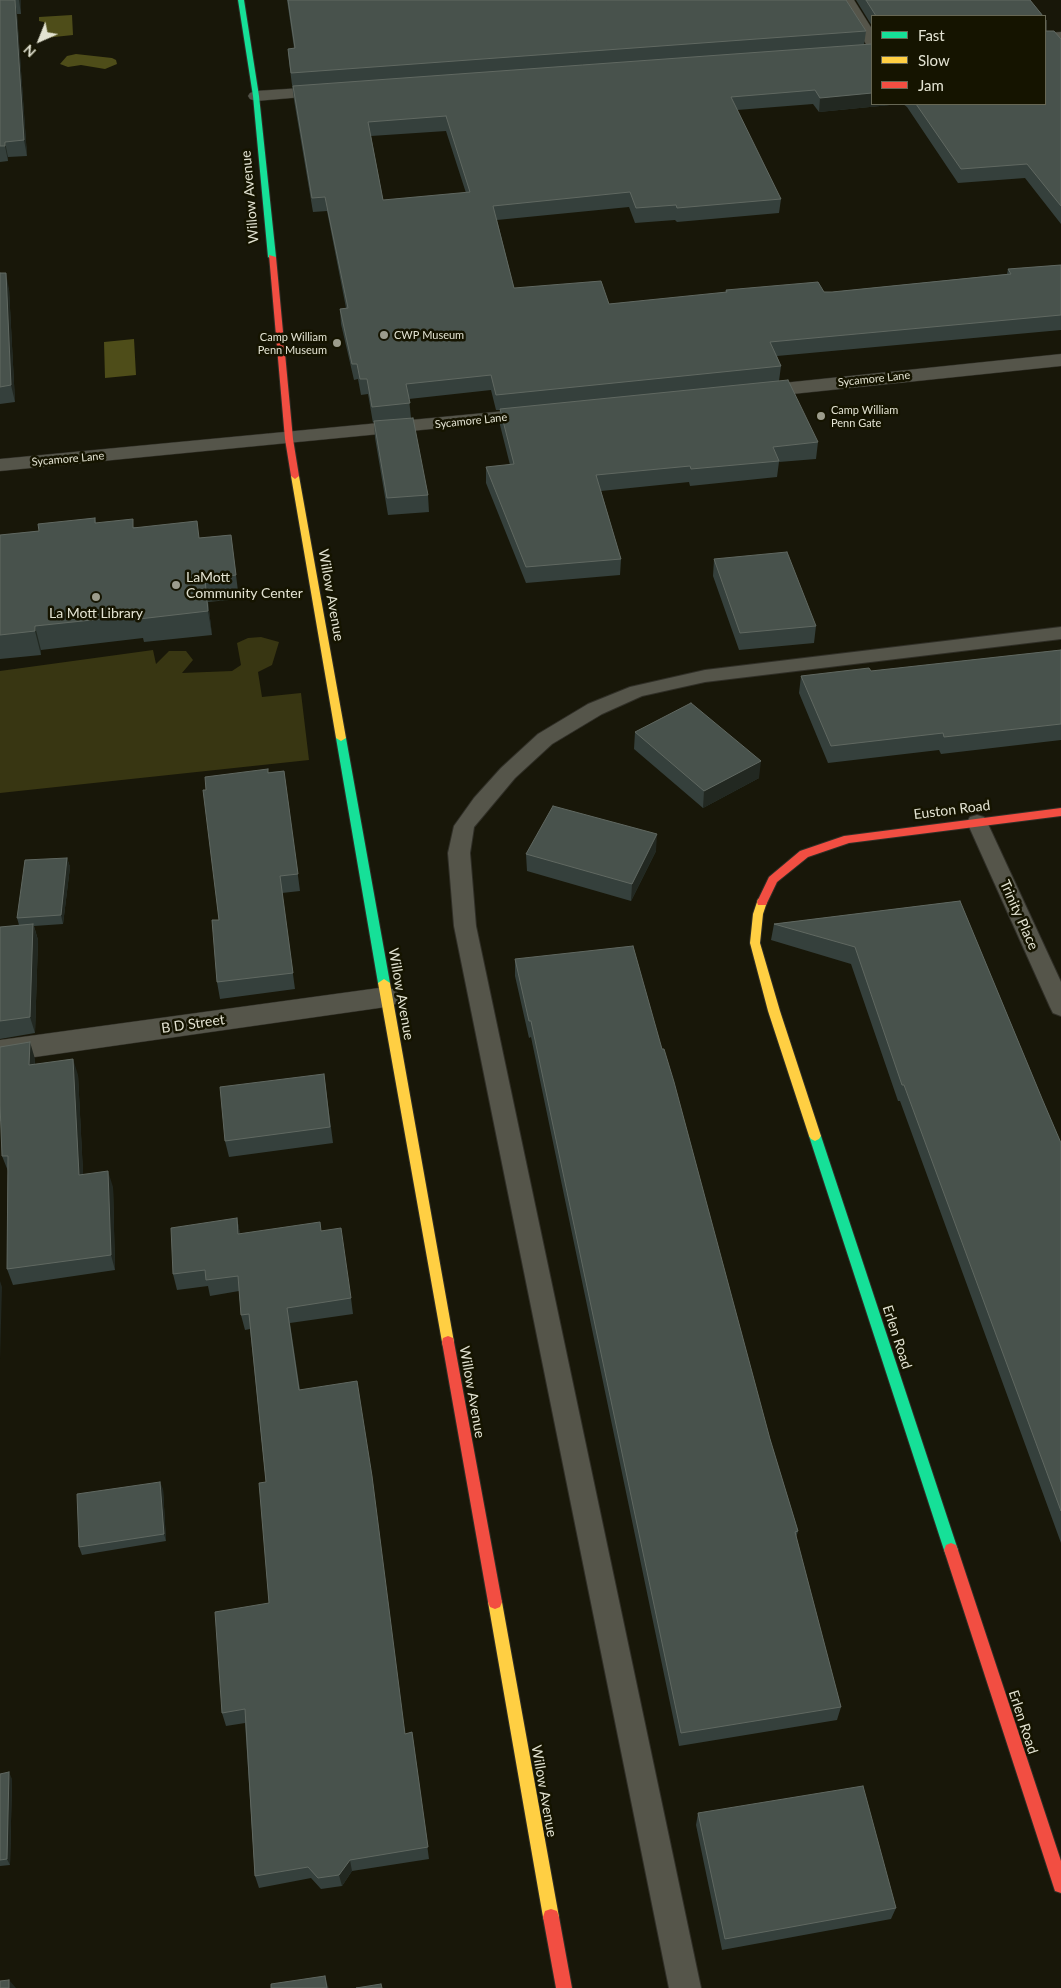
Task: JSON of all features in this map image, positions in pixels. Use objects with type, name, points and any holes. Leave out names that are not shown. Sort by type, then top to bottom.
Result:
[{"type":"street","name":"Willow Avenue","points":[[241,0],[256,96],[289,439],[386,997],[564,1988]]},
{"type":"street","points":[[846,0],[869,48]]},
{"type":"street","points":[[1046,38],[1061,37]]},
{"type":"street","points":[[256,96],[346,90]]},
{"type":"street","name":"Sycamore Lane","points":[[734,394],[1061,360]]},
{"type":"street","name":"Sycamore Lane","points":[[0,465],[289,439],[556,412]]},
{"type":"street","name":"Euston Road","points":[[848,839],[1061,812]]},
{"type":"street","name":"Erlen Road","points":[[848,839],[804,854],[773,880],[764,896],[758,914],[755,943],[758,958],[1061,1885]]},
{"type":"street","name":"B D Street","points":[[0,1051],[386,997]]},
{"type":"lane","points":[[685,1988],[465,926],[458,853],[464,826],[480,802],[508,773],[546,739],[595,709],[637,691],[705,676],[1061,633]]},
{"type":"lane","name":"Trinity Place","points":[[977,822],[1061,1007]]},
{"type":"shaded area","points":[[72,15],[73,35],[45,38],[44,22],[39,21],[39,17]]},
{"type":"shaded area","points":[[76,54],[112,58],[116,60],[117,64],[105,69],[81,65],[68,67],[60,64],[67,56]]},
{"type":"shaded area","points":[[134,339],[136,375],[105,378],[104,342]]},
{"type":"shaded area","points":[[261,637],[279,642],[272,665],[258,672],[262,697],[301,693],[309,760],[0,793],[0,671],[153,650],[156,664],[169,651],[186,651],[193,660],[182,673],[232,671],[241,665],[237,643],[248,638]]},
{"type":"building","points":[[0,0],[15,0],[24,140],[5,142],[5,146],[0,146]]},
{"type":"building","points":[[288,0],[846,0],[866,31],[291,73],[288,49],[295,48]]},
{"type":"building","points":[[866,0],[1030,0],[1042,15],[875,15]]},
{"type":"building","points":[[1046,31],[1054,31],[1061,39],[1061,206],[1027,164],[961,169],[917,105],[1046,105]]},
{"type":"building","points":[[871,44],[871,93],[820,98],[815,90],[731,97],[781,199],[677,208],[676,205],[636,208],[630,192],[493,206],[514,288],[601,281],[609,304],[727,292],[726,290],[818,282],[824,292],[832,292],[1011,274],[1008,269],[1061,265],[1061,315],[770,342],[781,366],[496,395],[491,375],[406,384],[410,403],[372,407],[367,379],[360,379],[357,364],[352,364],[340,309],[348,308],[325,197],[312,198],[293,86]],"holes":[[[446,116],[470,192],[383,200],[368,122]]]},
{"type":"building","points":[[0,273],[6,273],[11,385],[0,387]]},
{"type":"building","points":[[788,380],[818,442],[773,447],[779,461],[691,469],[690,466],[596,475],[621,559],[526,567],[486,467],[514,464],[500,409]]},
{"type":"building","points":[[413,418],[428,495],[387,498],[374,421]]},
{"type":"building","points":[[95,518],[95,523],[133,519],[133,528],[197,521],[199,538],[231,535],[236,575],[205,579],[208,611],[139,619],[139,615],[35,626],[35,631],[0,635],[0,535],[39,531],[38,524]]},
{"type":"building","points":[[787,552],[816,626],[740,633],[714,559]]},
{"type":"building","points":[[1061,650],[1061,724],[944,737],[943,733],[831,746],[801,676],[869,668],[871,671]]},
{"type":"building","points":[[691,703],[761,761],[704,791],[635,732]]},
{"type":"building","points":[[268,769],[268,773],[284,771],[298,874],[280,876],[293,973],[217,982],[212,920],[219,920],[203,790],[206,790],[205,777]]},
{"type":"building","points":[[553,806],[657,834],[632,884],[526,854]]},
{"type":"building","points":[[67,858],[61,915],[17,918],[25,860]]},
{"type":"building","points":[[960,901],[1061,1143],[1061,1511],[904,1085],[902,1085],[855,947],[774,924]]},
{"type":"building","points":[[33,924],[30,1017],[0,1021],[0,927]]},
{"type":"building","points":[[633,946],[662,1049],[664,1049],[674,1082],[770,1439],[798,1531],[795,1532],[841,1707],[681,1733],[531,1021],[529,1021],[515,959]]},
{"type":"building","points":[[30,1042],[29,1065],[73,1059],[79,1175],[108,1171],[111,1255],[7,1269],[8,1156],[2,1156],[0,1047]]},
{"type":"building","points":[[324,1074],[330,1127],[225,1141],[220,1087]]},
{"type":"building","points":[[237,1218],[238,1234],[320,1222],[321,1231],[341,1228],[351,1298],[287,1308],[299,1390],[357,1381],[372,1476],[405,1734],[412,1732],[428,1847],[350,1860],[339,1875],[318,1878],[308,1867],[255,1876],[245,1709],[222,1713],[215,1612],[269,1603],[259,1483],[266,1482],[249,1314],[241,1315],[238,1276],[206,1280],[205,1270],[173,1274],[171,1228]]},
{"type":"building","points":[[160,1482],[164,1534],[79,1547],[77,1494]]},
{"type":"building","points":[[9,1772],[7,1859],[0,1860],[0,1774]]},
{"type":"building","points":[[863,1786],[896,1908],[725,1939],[698,1813]]},
{"type":"building","points":[[325,1976],[327,1988],[271,1988],[271,1984]]},
{"type":"building","points":[[9,1980],[9,1988],[0,1988],[0,1981]]},
{"type":"building","points":[[381,1984],[382,1988],[356,1988]]},
{"type":"traffic: fast","points":[[241,0],[256,96],[272,257]]},
{"type":"traffic: fast","points":[[341,738],[384,983]]},
{"type":"traffic: fast","points":[[815,1136],[951,1550]]},
{"type":"traffic: slow","points":[[295,476],[341,738]]},
{"type":"traffic: slow","points":[[762,902],[758,914],[755,943],[774,1011],[815,1136]]},
{"type":"traffic: slow","points":[[384,983],[448,1342]]},
{"type":"traffic: slow","points":[[495,1602],[551,1917]]},
{"type":"traffic: jam","points":[[272,257],[289,439],[295,476]]},
{"type":"traffic: jam","points":[[762,902],[773,880],[804,854],[848,839],[1061,812]]},
{"type":"traffic: jam","points":[[448,1342],[495,1602]]},
{"type":"traffic: jam","points":[[951,1550],[1061,1885]]},
{"type":"traffic: jam","points":[[551,1917],[564,1988]]},
{"type":"place","name":"CWP Museum","points":[[384,335]]},
{"type":"place","name":"Camp William Penn Museum","points":[[337,343]]},
{"type":"place","name":"Camp William Penn Gate","points":[[821,416]]},
{"type":"place","name":"LaMott Community Center","points":[[176,585]]},
{"type":"place","name":"La Mott Library","points":[[96,597]]}]
